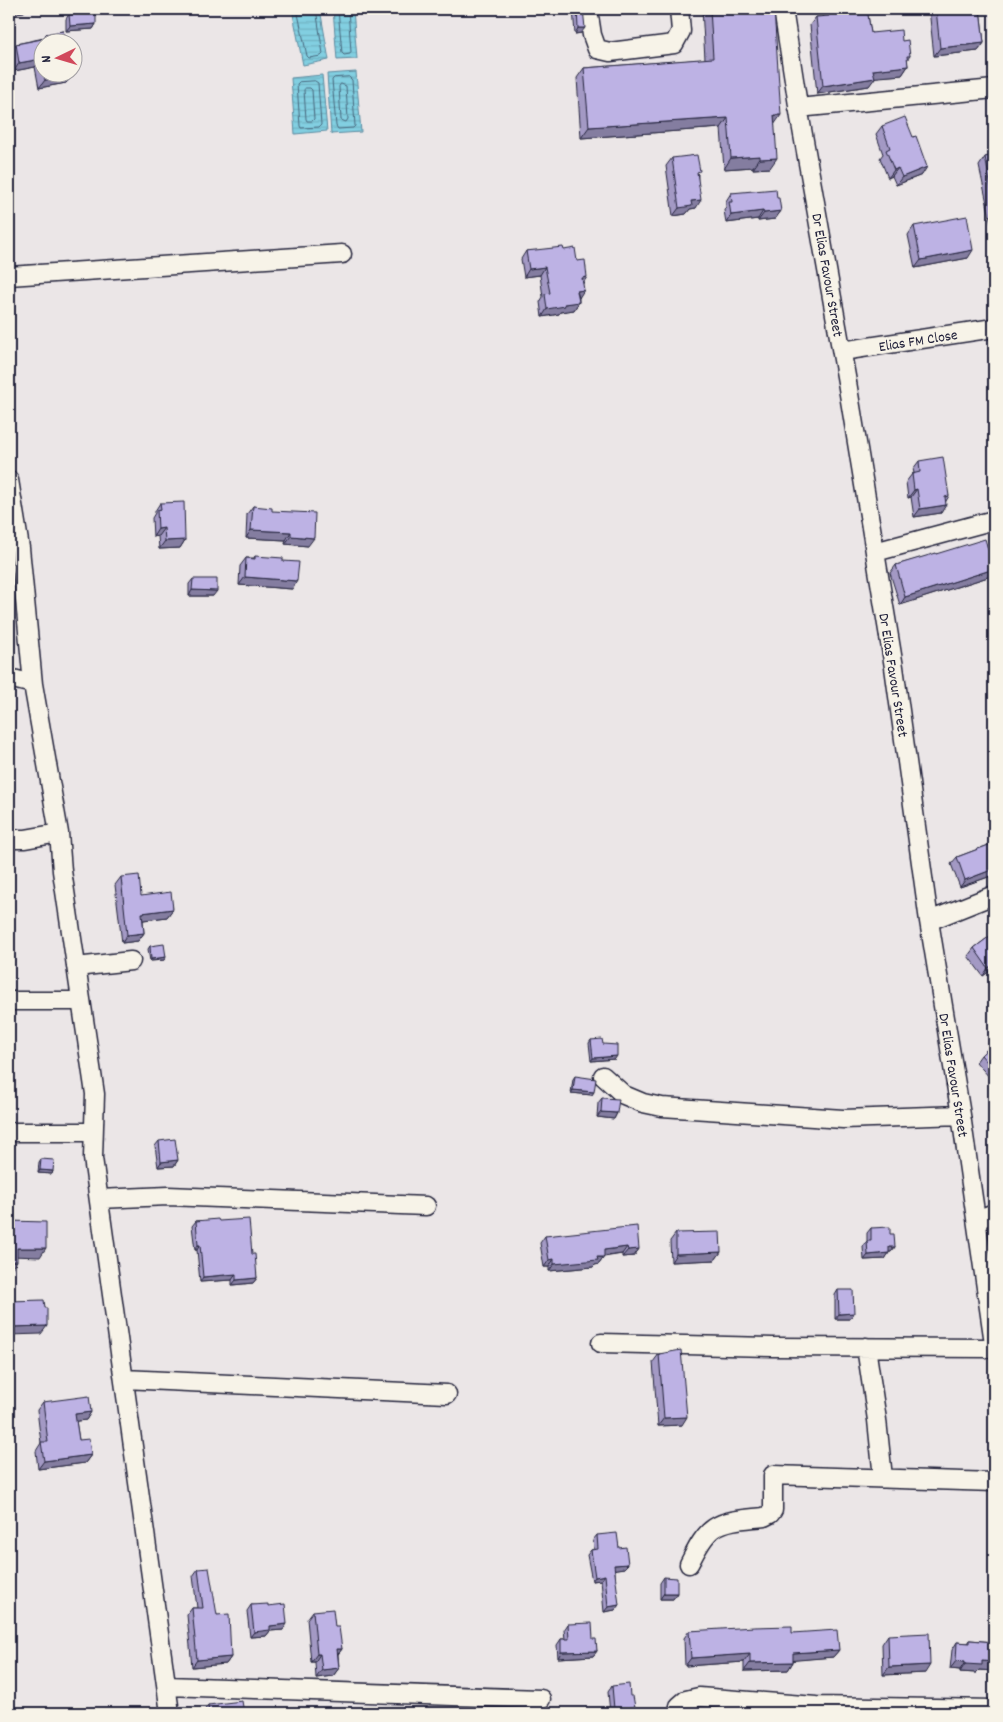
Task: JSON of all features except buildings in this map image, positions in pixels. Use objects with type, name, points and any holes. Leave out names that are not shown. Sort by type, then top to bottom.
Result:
[{"type":"street","points":[[588,9],[592,35],[597,49],[610,52],[674,44],[681,32],[679,9]]},
{"type":"street","name":"Dr Elias Favour Street","points":[[783,9],[798,108],[842,351],[900,707],[929,921],[962,1116],[994,1343]]},
{"type":"street","points":[[798,108],[994,89]]},
{"type":"street","points":[[9,276],[342,254]]},
{"type":"street","name":"Elias FM Close","points":[[842,351],[994,328]]},
{"type":"street","points":[[9,480],[20,548],[33,684],[59,832],[62,871],[95,1094],[93,1158],[170,1713]]},
{"type":"street","points":[[875,552],[994,520]]},
{"type":"street","points":[[9,678],[33,684]]},
{"type":"street","points":[[9,840],[26,839],[59,832]]},
{"type":"street","points":[[929,921],[994,894]]},
{"type":"street","points":[[76,967],[130,961]]},
{"type":"street","points":[[9,1001],[81,1001]]},
{"type":"street","points":[[603,1076],[624,1095],[644,1103],[662,1107],[843,1119],[962,1116]]},
{"type":"street","points":[[9,1132],[93,1132]]},
{"type":"street","points":[[99,1199],[168,1196],[426,1206]]},
{"type":"street","points":[[977,1220],[994,1213]]},
{"type":"street","points":[[601,1343],[762,1347],[994,1348]]},
{"type":"street","points":[[866,1347],[877,1420],[883,1478]]},
{"type":"street","points":[[124,1379],[447,1394]]},
{"type":"street","points":[[689,1564],[700,1544],[712,1529],[726,1522],[764,1517],[770,1514],[773,1510],[773,1475],[994,1482]]},
{"type":"street","points":[[167,1686],[541,1699]]},
{"type":"street","points":[[678,1713],[679,1706],[686,1700],[699,1697],[816,1709],[953,1711],[994,1709]]},
{"type":"water","points":[[292,9],[320,9],[329,60],[303,65]]},
{"type":"water","points":[[333,9],[353,9],[357,59],[337,60]]},
{"type":"water","points":[[356,72],[361,132],[331,134],[327,74]]},
{"type":"water","points":[[322,75],[327,131],[295,134],[291,78]]}]
